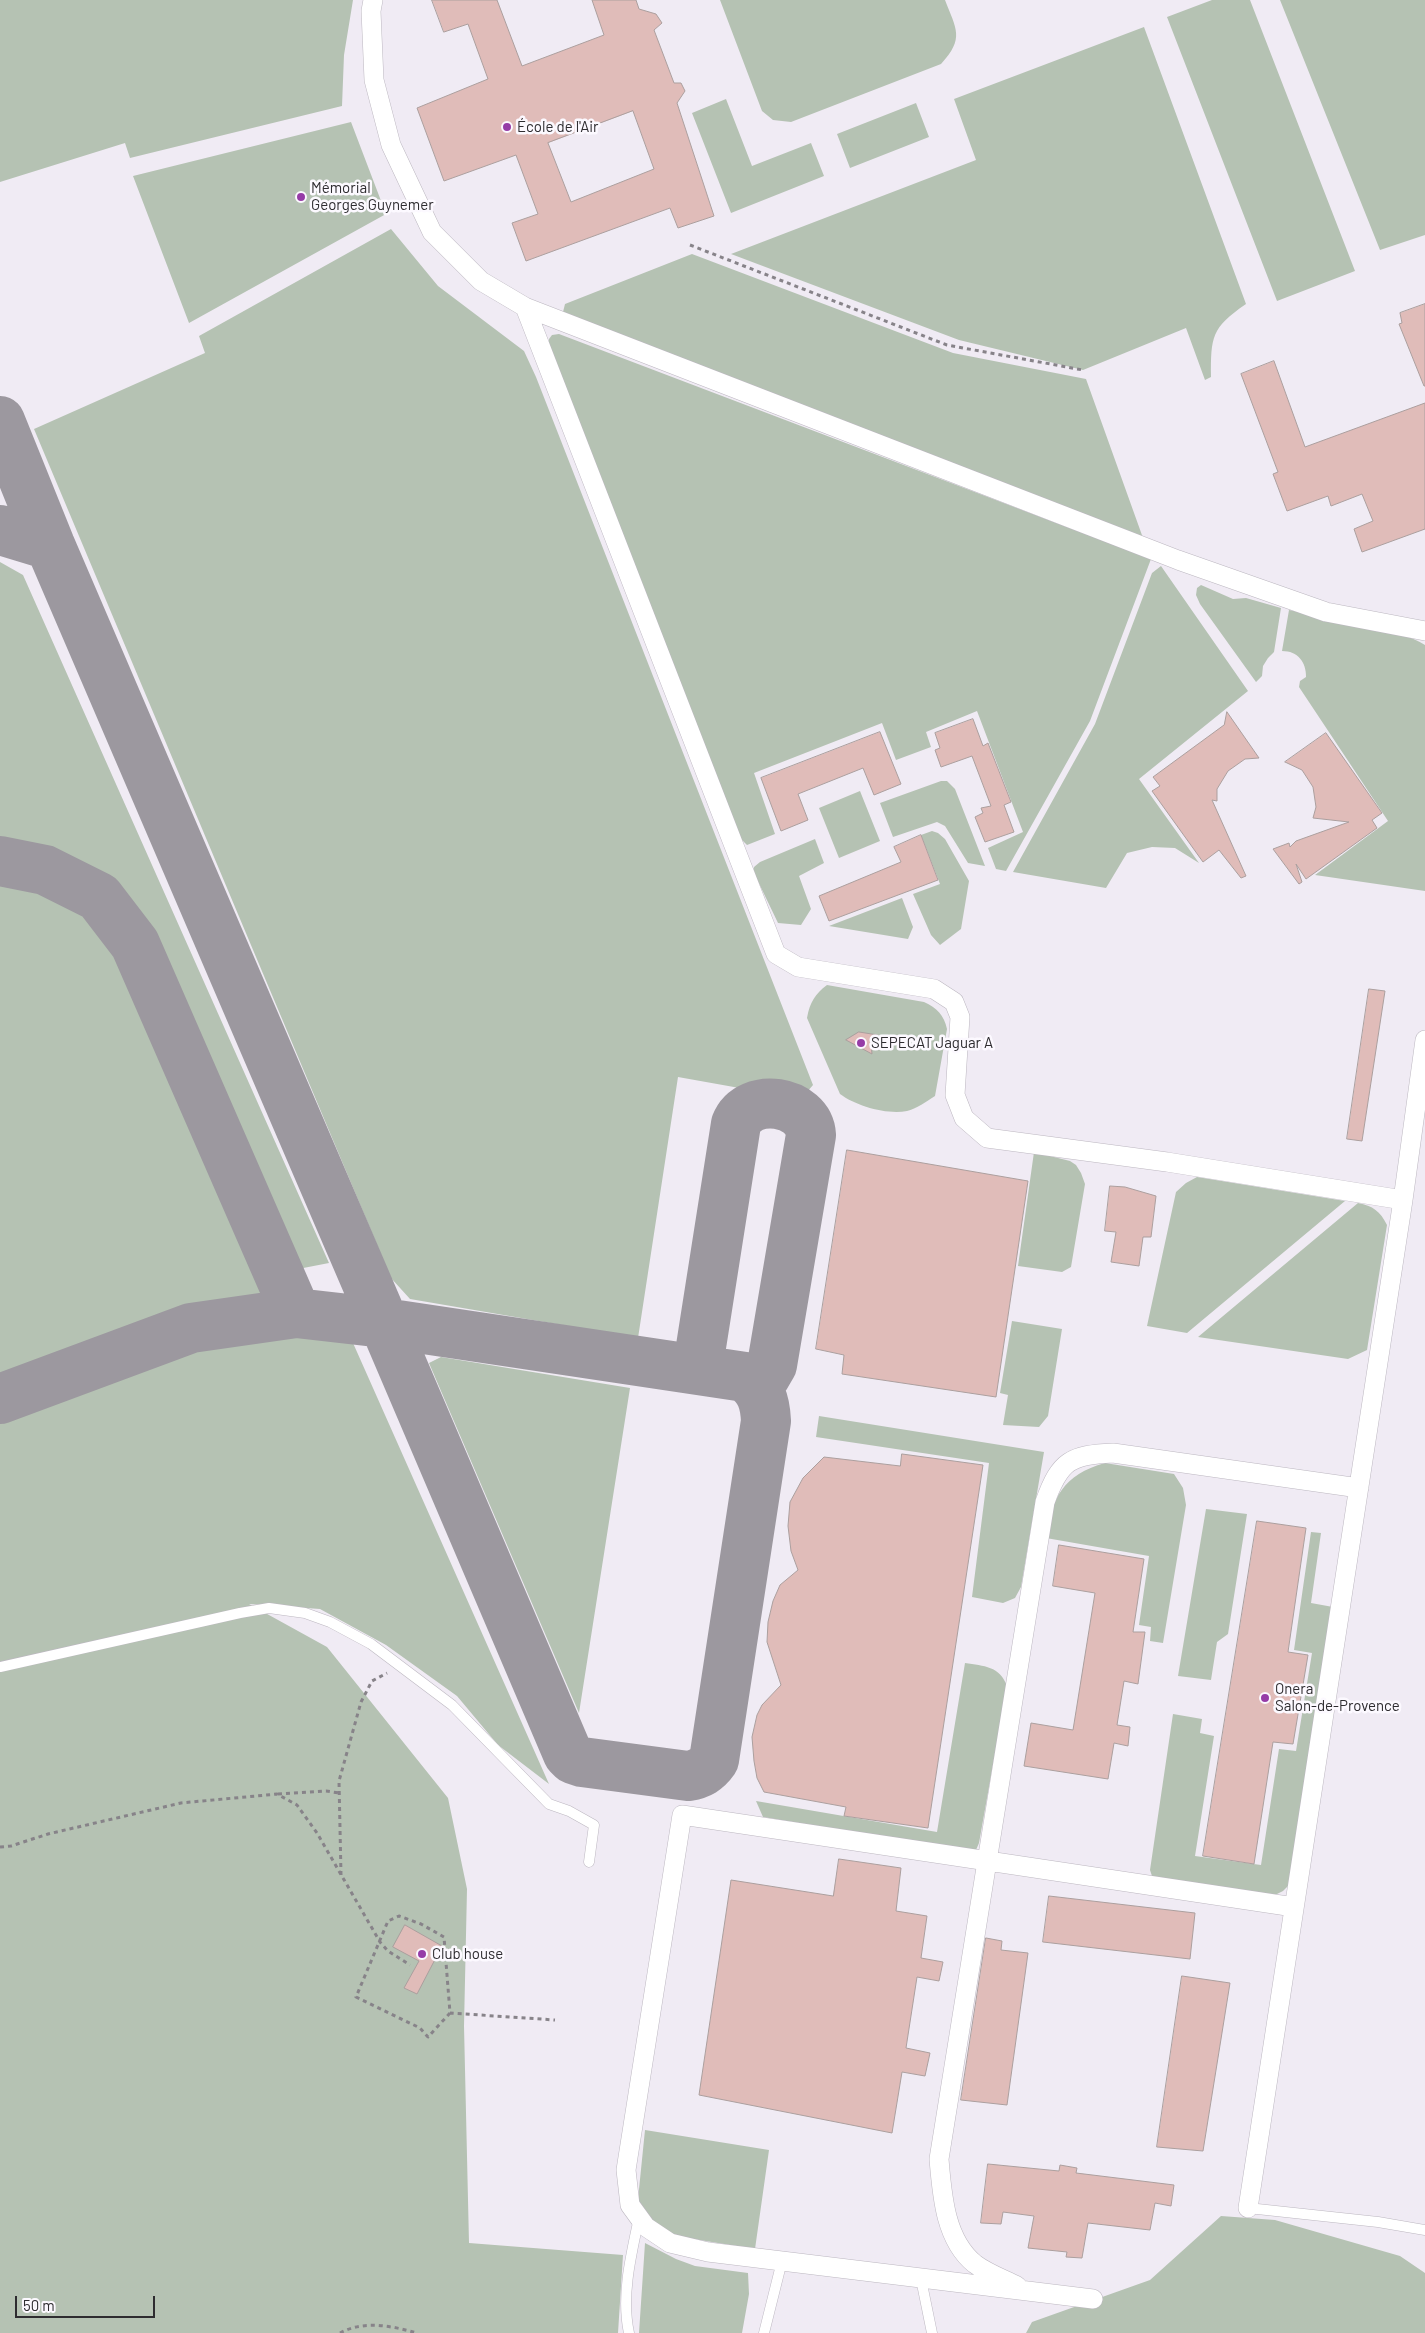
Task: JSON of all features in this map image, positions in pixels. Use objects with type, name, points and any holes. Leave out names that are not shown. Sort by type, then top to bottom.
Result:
[{"type":"street","points":[[373,0],[371,11],[374,80],[391,145],[432,232],[481,281],[525,307],[1178,560],[1326,612],[1425,630]]},
{"type":"street","points":[[525,307],[776,954],[798,967],[934,989],[954,1002],[960,1017],[955,1094],[964,1118],[987,1138],[1167,1162],[1403,1200]]},
{"type":"street","points":[[1248,2208],[1403,1200],[1425,1040]]},
{"type":"street","points":[[1027,2292],[975,2264],[956,2242],[942,2193],[939,2160],[1044,1502],[1051,1484],[1064,1465],[1084,1454],[1113,1452],[1359,1488]]},
{"type":"street","points":[[1093,2299],[708,2252],[670,2243],[646,2227],[630,2205],[626,2170],[682,1815],[986,1863],[1294,1907]]},
{"type":"lane","points":[[0,1667],[240,1613],[269,1608],[305,1612],[330,1622],[371,1644],[414,1675],[452,1705],[549,1804],[594,1826],[589,1862]]},
{"type":"lane","points":[[1248,2208],[1378,2222],[1425,2230]]},
{"type":"lane","points":[[629,2333],[626,2317],[631,2258],[639,2218]]},
{"type":"lane","points":[[764,2333],[782,2261]]},
{"type":"lane","points":[[920,2279],[932,2333]]},
{"type":"path","points":[[690,245],[947,345],[1083,370]]},
{"type":"path","points":[[341,1876],[339,1781],[361,1702],[372,1681],[388,1673],[414,1675]]},
{"type":"path","points":[[0,1848],[48,1834],[181,1804],[277,1794],[326,1791],[340,1793]]},
{"type":"path","points":[[277,1794],[297,1805],[318,1832],[341,1876],[380,1942],[388,1951],[410,1964]]},
{"type":"path","points":[[400,1916],[444,1936],[450,2013],[428,2037],[420,2028],[356,1997],[388,1920],[400,1916]]},
{"type":"path","points":[[450,2013],[555,2020]]},
{"type":"path","points":[[340,2333],[352,2326],[392,2326],[417,2333]]},
{"type":"green space","points":[[0,0],[353,0],[344,55],[342,106],[130,158],[125,143],[0,182]]},
{"type":"green space","points":[[720,0],[945,0],[955,26],[956,40],[949,55],[941,64],[791,122],[773,120],[762,111]]},
{"type":"green space","points":[[1212,0],[1250,0],[1355,271],[1277,301],[1167,17]]},
{"type":"green space","points":[[1280,0],[1425,0],[1425,235],[1380,250]]},
{"type":"green space","points":[[1144,27],[1246,304],[1234,312],[1215,334],[1211,377],[1205,380],[1186,328],[1083,370],[959,340],[731,254],[976,160],[954,99]]},
{"type":"green space","points":[[726,99],[752,166],[811,143],[824,176],[731,213],[692,113]]},
{"type":"green space","points":[[916,103],[929,137],[850,168],[837,134]]},
{"type":"green space","points":[[351,122],[386,214],[189,323],[133,176]]},
{"type":"green space","points":[[391,229],[438,286],[524,351],[536,377],[813,1085],[801,1099],[678,1077],[638,1338],[410,1299],[391,1278],[34,429],[205,353],[199,336]]},
{"type":"green space","points":[[692,254],[953,353],[1086,379],[1143,538],[563,312],[565,304]]},
{"type":"green space","points":[[559,334],[1151,559],[1090,721],[1006,871],[996,869],[988,848],[1023,832],[977,711],[926,732],[931,747],[896,760],[882,723],[754,773],[775,834],[747,845],[739,837],[549,347],[549,339],[552,335]]},
{"type":"green space","points":[[0,562],[23,575],[329,1263],[293,1270],[305,1336],[353,1343],[549,1784],[498,1745],[457,1696],[386,1645],[320,1609],[249,1604],[327,1647],[448,1798],[467,1889],[464,2026],[469,2243],[623,2255],[618,2333],[0,2333]]},
{"type":"green space","points":[[1161,566],[1248,691],[1139,779],[1199,863],[1175,848],[1152,847],[1127,853],[1106,888],[1013,872],[1095,724],[1152,573]]},
{"type":"green space","points":[[1201,585],[1233,599],[1246,598],[1281,608],[1274,652],[1263,666],[1262,676],[1256,682],[1200,604],[1196,595],[1197,588]]},
{"type":"green space","points":[[1289,610],[1380,628],[1414,639],[1425,645],[1425,891],[1315,875],[1388,821],[1299,687],[1300,681],[1306,677],[1303,662],[1297,655],[1282,651]]},
{"type":"green space","points":[[941,781],[947,781],[955,789],[985,866],[968,863],[945,826],[937,822],[893,837],[880,803]]},
{"type":"green space","points":[[860,791],[880,841],[839,858],[819,808]]},
{"type":"green space","points":[[932,831],[945,839],[969,881],[961,929],[940,945],[931,935],[913,894],[940,884],[921,835]]},
{"type":"green space","points":[[815,839],[824,863],[799,876],[811,909],[801,925],[778,923],[753,871],[754,867],[760,862]]},
{"type":"green space","points":[[902,898],[913,927],[908,939],[829,926]]},
{"type":"green space","points":[[827,985],[924,1002],[939,1012],[947,1029],[935,1096],[914,1109],[890,1112],[863,1106],[840,1094],[807,1018],[814,999]]},
{"type":"green space","points":[[1034,1152],[1070,1161],[1076,1165],[1085,1184],[1071,1267],[1062,1272],[1018,1266]]},
{"type":"green space","points":[[1197,1177],[1345,1201],[1187,1333],[1147,1326],[1176,1192],[1186,1183]]},
{"type":"green space","points":[[1358,1203],[1376,1210],[1387,1225],[1367,1350],[1348,1359],[1198,1337]]},
{"type":"green space","points":[[1012,1321],[1062,1329],[1048,1416],[1039,1427],[1003,1425],[1008,1395],[1000,1393]]},
{"type":"green space","points":[[441,1357],[630,1388],[579,1713],[429,1363]]},
{"type":"green space","points":[[819,1416],[1044,1452],[1021,1587],[1015,1598],[1003,1603],[972,1597],[989,1463],[816,1437]]},
{"type":"green space","points":[[1105,1463],[1174,1474],[1183,1488],[1186,1505],[1163,1643],[1150,1641],[1151,1627],[1139,1625],[1149,1556],[1046,1538],[1056,1499],[1069,1481],[1091,1468]]},
{"type":"green space","points":[[1206,1509],[1247,1514],[1228,1634],[1217,1642],[1211,1680],[1178,1676]]},
{"type":"green space","points":[[1311,1532],[1321,1533],[1311,1603],[1333,1607],[1291,1883],[1283,1891],[1271,1897],[1153,1879],[1150,1870],[1173,1714],[1202,1719],[1200,1733],[1214,1736],[1195,1856],[1261,1865],[1279,1749],[1296,1751],[1312,1653],[1294,1650]]},
{"type":"green space","points":[[965,1663],[991,1668],[1000,1674],[1007,1686],[979,1843],[976,1850],[966,1851],[763,1817],[756,1801],[937,1832]]},
{"type":"green space","points":[[645,2130],[769,2150],[755,2249],[681,2237],[663,2231],[647,2217],[638,2199]]},
{"type":"green space","points":[[1221,2216],[1275,2220],[1400,2256],[1425,2273],[1425,2333],[1026,2333],[1032,2322],[1150,2280]]},
{"type":"green space","points":[[645,2243],[676,2259],[695,2266],[748,2273],[749,2294],[742,2333],[639,2333]]},
{"type":"building","name":"École de l'Air","points":[[432,0],[497,0],[522,66],[604,35],[592,0],[636,0],[639,9],[656,14],[662,23],[654,30],[674,83],[681,83],[685,91],[677,103],[714,216],[678,228],[670,208],[526,261],[512,223],[538,214],[516,155],[444,181],[417,108],[488,79],[468,24],[444,32]],"holes":[[[633,111],[654,169],[571,202],[548,143]]]},
{"type":"building","points":[[1425,304],[1424,386],[1399,324],[1402,323],[1400,313]]},
{"type":"building","points":[[1274,361],[1305,447],[1425,403],[1425,529],[1362,552],[1354,529],[1373,521],[1362,494],[1331,506],[1328,496],[1287,511],[1273,474],[1278,472],[1241,374]]},
{"type":"building","points":[[1227,712],[1259,758],[1245,759],[1228,771],[1217,789],[1217,801],[1212,800],[1246,876],[1241,878],[1219,850],[1203,862],[1152,791],[1160,786],[1153,777],[1224,725]]},
{"type":"building","points":[[973,719],[983,746],[988,743],[1011,802],[1004,805],[1014,832],[985,842],[975,817],[983,813],[981,808],[991,806],[972,756],[941,767],[935,750],[940,748],[935,733]]},
{"type":"building","points":[[880,732],[901,784],[874,795],[863,768],[798,794],[808,820],[781,831],[761,778]]},
{"type":"building","points":[[1326,733],[1382,813],[1372,820],[1377,828],[1306,879],[1296,864],[1302,882],[1299,884],[1273,849],[1289,843],[1290,847],[1296,841],[1349,822],[1313,818],[1316,807],[1313,787],[1302,770],[1285,762]]},
{"type":"building","points":[[921,835],[938,880],[829,921],[819,896],[901,862],[894,847]]},
{"type":"building","points":[[1369,989],[1385,991],[1362,1141],[1347,1139]]},
{"type":"building","points":[[859,1032],[878,1035],[871,1044],[872,1054],[846,1040]]},
{"type":"building","points":[[847,1150],[1028,1181],[996,1397],[842,1374],[844,1355],[816,1349]]},
{"type":"building","points":[[1110,1186],[1125,1187],[1156,1196],[1151,1237],[1143,1237],[1139,1266],[1111,1262],[1116,1232],[1105,1231]]},
{"type":"building","points":[[902,1454],[983,1465],[928,1828],[844,1816],[846,1807],[764,1792],[757,1778],[752,1737],[757,1715],[762,1705],[781,1685],[767,1642],[768,1622],[773,1601],[780,1585],[798,1570],[791,1551],[788,1526],[790,1502],[803,1478],[824,1457],[900,1466]]},
{"type":"building","name":"Onera Salon-de-Provence","points":[[1257,1521],[1306,1528],[1288,1652],[1308,1655],[1293,1744],[1273,1742],[1254,1864],[1203,1856]]},
{"type":"building","points":[[1059,1545],[1144,1559],[1133,1632],[1145,1632],[1138,1684],[1124,1681],[1117,1725],[1130,1727],[1128,1746],[1114,1743],[1108,1779],[1024,1766],[1031,1723],[1073,1730],[1095,1593],[1053,1586]]},
{"type":"building","points":[[839,1859],[901,1868],[896,1911],[927,1916],[921,1958],[943,1962],[939,1981],[917,1977],[906,2048],[930,2053],[925,2076],[902,2072],[892,2133],[699,2095],[731,1880],[833,1896]]},
{"type":"building","points":[[1049,1896],[1195,1913],[1190,1959],[1043,1942]]},
{"type":"building","name":"Club house","points":[[405,1925],[442,1946],[417,1994],[404,1988],[419,1961],[393,1947]]},
{"type":"building","points":[[986,1938],[1002,1941],[1001,1950],[1028,1953],[1007,2105],[961,2100]]},
{"type":"building","points":[[1182,1976],[1230,1983],[1203,2151],[1157,2147]]},
{"type":"building","points":[[988,2164],[1059,2171],[1060,2165],[1077,2168],[1076,2173],[1174,2185],[1171,2206],[1155,2203],[1150,2230],[1088,2223],[1082,2258],[1066,2257],[1067,2252],[1028,2248],[1034,2216],[1003,2212],[1001,2224],[981,2223]]},
{"type":"taxiway","points":[[0,421],[50,545],[384,1323],[568,1754],[573,1759],[582,1762],[688,1776],[703,1771],[714,1760],[766,1421],[765,1407],[761,1396],[755,1386],[745,1377],[384,1323],[296,1313],[191,1328],[0,1399]]},
{"type":"taxiway","points":[[0,530],[50,545]]},
{"type":"taxiway","points":[[0,861],[45,870],[99,897],[135,944],[296,1313]]},
{"type":"taxiway","points":[[687,1368],[696,1362],[700,1353],[736,1124],[743,1114],[753,1107],[765,1104],[778,1104],[790,1107],[800,1114],[808,1123],[811,1135],[772,1365],[765,1377],[759,1379],[745,1377]]},
{"type":"place","name":"École de l'Air","points":[[507,127]]},
{"type":"place","name":"Mémorial Georges Guynemer","points":[[301,197]]},
{"type":"place","name":"SEPECAT Jaguar A","points":[[861,1043]]},
{"type":"place","name":"Onera Salon-de-Provence","points":[[1265,1698]]},
{"type":"place","name":"Club house","points":[[422,1954]]}]
